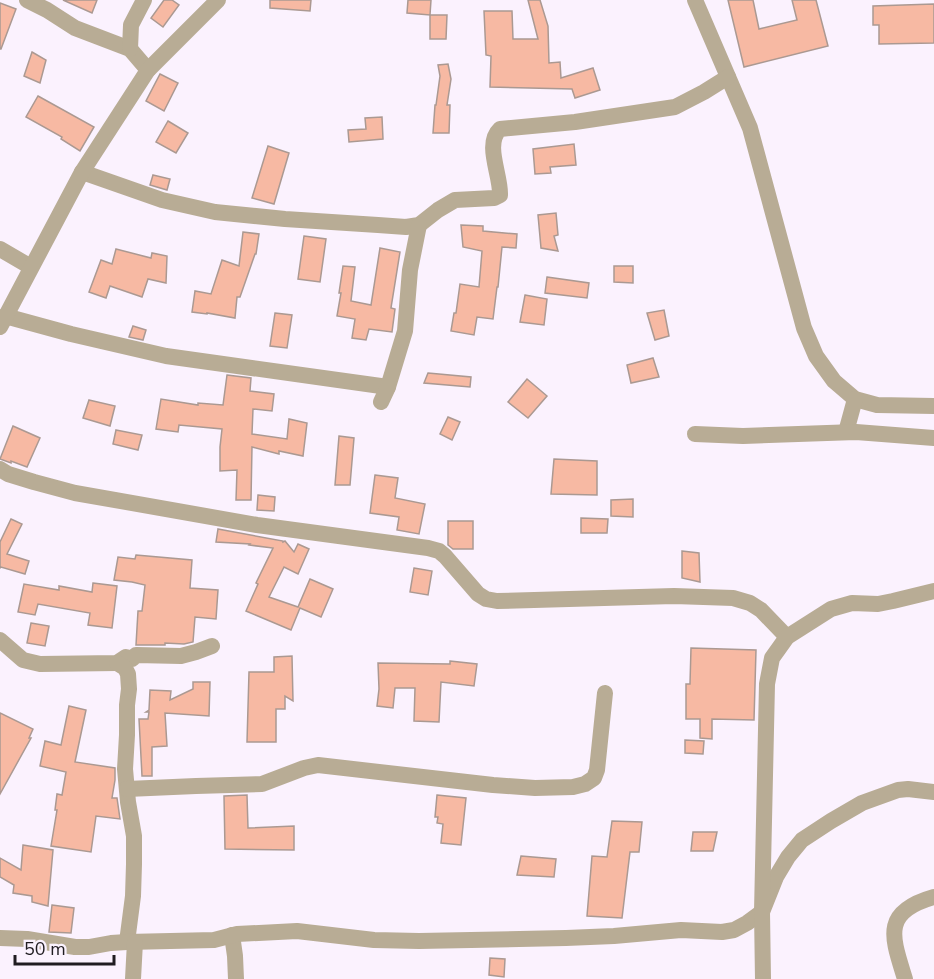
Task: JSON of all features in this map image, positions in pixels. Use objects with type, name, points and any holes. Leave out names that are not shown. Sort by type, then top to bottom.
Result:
[{"type":"street","points":[[27,0],[75,28],[130,49],[148,70]]},
{"type":"street","points":[[130,49],[131,25],[144,0]]},
{"type":"street","points":[[218,0],[148,70],[82,172],[2,321],[166,356],[384,394],[405,331],[410,270],[419,225]]},
{"type":"street","points":[[695,0],[750,128],[804,328],[816,356],[834,381],[859,400],[879,433]]},
{"type":"street","points":[[82,172],[162,200],[215,212],[406,227],[419,225],[455,200],[494,198],[500,195],[492,147],[495,134],[500,129],[575,122],[675,107],[728,77]]},
{"type":"street","points":[[0,249],[31,267]]},
{"type":"street","points":[[859,400],[877,405],[934,406]]},
{"type":"street","points":[[846,432],[859,400]]},
{"type":"street","points":[[695,434],[743,436],[846,432],[934,438]]},
{"type":"street","points":[[0,469],[17,477],[75,493],[257,525],[428,548],[439,551],[445,556],[478,594],[486,599],[497,601],[674,596],[734,598],[762,610],[787,637]]},
{"type":"street","points":[[763,979],[762,912],[767,684],[772,658],[787,637],[831,609],[852,603],[878,604],[934,591]]},
{"type":"street","points":[[0,640],[23,660],[40,664],[117,663],[125,668],[128,674],[125,769],[134,836],[131,942],[133,979]]},
{"type":"street","points":[[117,663],[126,657],[132,659],[136,656],[181,656],[212,646]]},
{"type":"street","points":[[127,789],[262,784],[318,765],[535,788],[585,784],[594,778],[597,770],[604,693]]},
{"type":"street","points":[[0,938],[89,947],[111,943],[214,940],[237,934],[297,931],[374,940],[419,941],[590,937],[681,930],[722,932],[734,930],[762,912],[776,877],[802,840],[862,803],[898,790],[934,792]]},
{"type":"street","points":[[905,979],[894,944],[895,925],[908,907],[934,897],[934,903]]},
{"type":"street","points":[[232,935],[236,979]]},
{"type":"building","points":[[63,0],[97,0],[92,13]]},
{"type":"building","points":[[164,0],[172,0],[179,5],[163,27],[151,18]]},
{"type":"building","points":[[270,0],[311,0],[310,11],[270,8]]},
{"type":"building","points":[[408,0],[431,0],[430,15],[407,13]]},
{"type":"building","points":[[528,0],[540,0],[548,26],[549,63],[560,62],[561,78],[593,68],[600,90],[575,98],[572,89],[490,87],[491,56],[486,55],[484,11],[512,11],[513,39],[538,39]]},
{"type":"building","points":[[728,0],[753,0],[759,29],[797,20],[792,0],[816,0],[828,46],[744,67]]},
{"type":"building","points":[[0,3],[16,9],[1,49],[0,49]]},
{"type":"building","points":[[934,4],[934,43],[879,44],[879,25],[873,25],[873,6]]},
{"type":"building","points":[[430,15],[447,15],[446,39],[430,39]]},
{"type":"building","points":[[32,52],[46,60],[40,83],[24,76]]},
{"type":"building","points":[[448,64],[451,79],[447,105],[450,105],[449,133],[433,133],[440,76],[438,65]]},
{"type":"building","points":[[160,74],[178,83],[164,111],[146,101]]},
{"type":"building","points":[[38,96],[94,127],[80,151],[61,139],[62,137],[26,117]]},
{"type":"building","points":[[382,117],[383,139],[349,142],[348,130],[366,129],[365,118]]},
{"type":"building","points":[[168,121],[188,133],[176,153],[156,142]]},
{"type":"building","points":[[574,144],[576,165],[550,167],[551,173],[535,174],[533,149]]},
{"type":"building","points":[[268,146],[289,153],[274,204],[252,198]]},
{"type":"building","points":[[153,175],[170,179],[167,190],[150,185]]},
{"type":"building","points":[[556,213],[558,235],[554,236],[558,251],[541,248],[538,215]]},
{"type":"building","points":[[461,225],[483,226],[483,231],[517,234],[516,248],[502,247],[493,319],[477,317],[474,335],[451,331],[460,284],[479,287],[482,251],[463,247]]},
{"type":"building","points":[[243,232],[259,234],[256,254],[240,297],[237,297],[235,318],[192,312],[195,291],[211,294],[222,260],[239,266]]},
{"type":"building","points":[[304,236],[326,239],[320,282],[298,279]]},
{"type":"building","points":[[380,248],[400,252],[391,308],[395,309],[392,332],[369,329],[366,340],[352,338],[355,319],[337,316],[343,266],[355,267],[351,301],[371,305]]},
{"type":"building","points":[[116,249],[151,258],[152,253],[167,256],[166,283],[148,279],[142,297],[110,286],[106,298],[89,292],[101,260],[112,264]]},
{"type":"building","points":[[614,266],[633,266],[633,283],[614,282]]},
{"type":"building","points":[[547,277],[589,283],[587,298],[545,293]]},
{"type":"building","points":[[525,295],[547,299],[544,325],[520,322]]},
{"type":"building","points":[[664,310],[669,336],[655,340],[647,313]]},
{"type":"building","points":[[275,313],[292,315],[287,348],[270,346]]},
{"type":"building","points":[[133,326],[146,330],[143,340],[129,337]]},
{"type":"building","points":[[653,358],[659,377],[631,383],[627,365]]},
{"type":"building","points":[[428,373],[471,377],[470,387],[424,383]]},
{"type":"building","points":[[227,375],[251,378],[250,391],[274,394],[272,411],[253,409],[252,434],[287,439],[289,419],[307,423],[303,456],[279,451],[279,454],[252,447],[251,500],[236,500],[237,470],[220,471],[222,429],[179,425],[178,432],[156,429],[161,399],[198,405],[198,403],[223,405]]},
{"type":"building","points":[[527,379],[547,396],[528,418],[508,402]]},
{"type":"building","points":[[89,400],[115,406],[110,426],[83,418]]},
{"type":"building","points":[[448,417],[460,422],[452,440],[440,434]]},
{"type":"building","points":[[13,426],[40,438],[27,467],[0,459]]},
{"type":"building","points":[[116,430],[142,435],[138,450],[113,444]]},
{"type":"building","points":[[339,436],[354,438],[350,485],[335,485]]},
{"type":"building","points":[[554,459],[597,461],[597,495],[551,494]]},
{"type":"building","points":[[375,475],[398,478],[395,498],[425,504],[419,534],[397,530],[399,517],[370,513]]},
{"type":"building","points":[[258,495],[275,497],[274,511],[257,510]]},
{"type":"building","points":[[633,499],[633,517],[611,516],[611,500]]},
{"type":"building","points":[[581,518],[608,519],[607,533],[581,533]]},
{"type":"building","points":[[11,519],[22,524],[7,554],[29,561],[25,574],[0,568],[0,542]]},
{"type":"building","points":[[448,521],[473,521],[473,549],[453,549],[448,545]]},
{"type":"building","points":[[218,529],[285,541],[294,552],[298,544],[309,549],[298,574],[284,567],[269,597],[298,607],[310,579],[333,589],[321,617],[300,608],[291,630],[246,611],[258,584],[256,583],[273,548],[216,542]]},
{"type":"building","points":[[682,551],[699,553],[700,582],[682,578]]},
{"type":"building","points":[[136,555],[192,560],[190,588],[218,590],[216,619],[195,617],[193,642],[136,645],[138,611],[142,611],[145,585],[114,580],[118,557],[135,559]]},
{"type":"building","points":[[414,568],[432,571],[428,595],[410,592]]},
{"type":"building","points":[[93,583],[117,586],[112,628],[88,625],[90,613],[38,604],[35,615],[18,612],[24,584],[59,590],[59,586],[92,592]]},
{"type":"building","points":[[31,623],[49,626],[45,646],[27,643]]},
{"type":"building","points":[[691,648],[756,650],[754,720],[712,719],[712,739],[700,738],[700,719],[686,719],[686,684],[690,684]]},
{"type":"building","points":[[292,656],[293,701],[285,696],[285,709],[276,709],[276,742],[247,742],[249,672],[274,672],[274,657]]},
{"type":"building","points":[[450,661],[477,664],[474,686],[441,682],[439,722],[414,721],[415,688],[395,688],[393,708],[377,706],[378,663],[450,664]]},
{"type":"building","points":[[193,682],[210,682],[209,716],[165,713],[167,746],[152,747],[152,776],[142,776],[139,719],[148,719],[149,712],[146,712],[149,710],[150,690],[171,691],[170,700],[193,689]]},
{"type":"building","points":[[69,706],[86,710],[75,762],[115,768],[112,798],[117,798],[120,819],[96,816],[91,852],[51,846],[57,810],[55,810],[57,794],[62,795],[66,772],[40,766],[45,741],[61,745]]},
{"type":"building","points":[[0,713],[33,729],[29,738],[31,738],[0,794]]},
{"type":"building","points":[[685,740],[704,741],[703,754],[685,753]]},
{"type":"building","points":[[247,795],[248,828],[294,826],[294,850],[225,849],[224,796]]},
{"type":"building","points":[[437,795],[466,798],[461,845],[441,843],[443,824],[437,823],[438,817],[435,817]]},
{"type":"building","points":[[612,821],[642,822],[639,852],[630,852],[622,918],[587,916],[592,856],[607,857]]},
{"type":"building","points":[[693,832],[717,832],[713,851],[691,851]]},
{"type":"building","points":[[23,845],[53,850],[48,906],[32,902],[32,896],[13,893],[14,885],[0,877],[0,858],[21,870]]},
{"type":"building","points":[[521,856],[556,859],[554,877],[517,875]]},
{"type":"building","points":[[52,905],[74,908],[71,933],[49,932]]},
{"type":"building","points":[[490,958],[505,959],[504,977],[489,975]]}]
